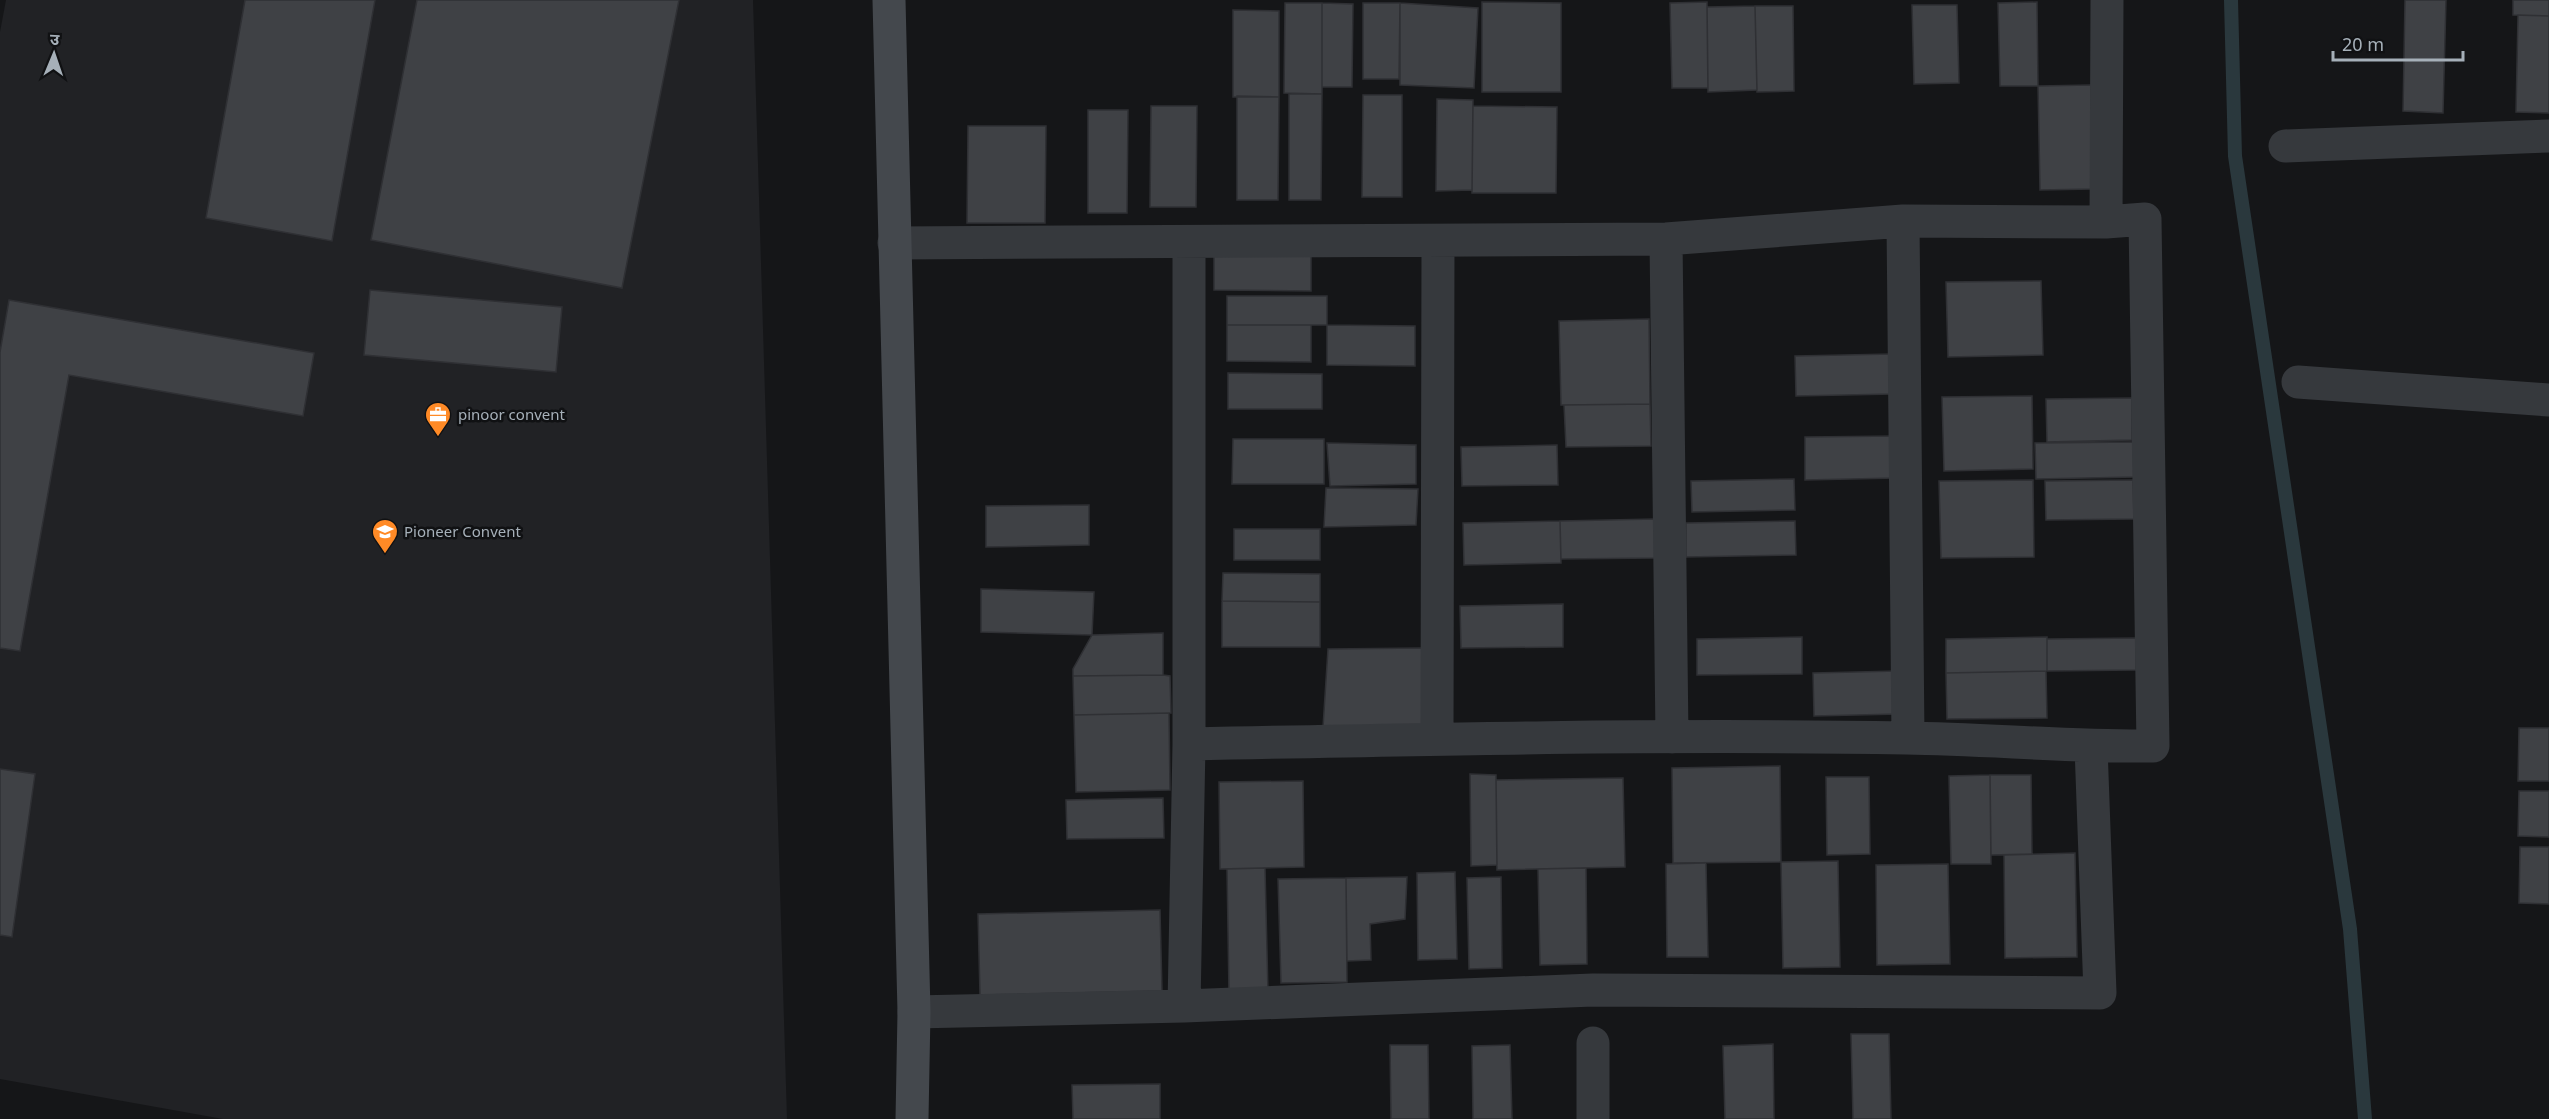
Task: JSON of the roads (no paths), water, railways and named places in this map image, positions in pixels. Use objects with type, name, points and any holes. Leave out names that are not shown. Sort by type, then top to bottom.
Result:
[{"type":"street","points":[[889,0],[914,1012],[912,1119]]},
{"type":"street","points":[[2106,222],[2107,0]]},
{"type":"street","points":[[2285,146],[2549,136]]},
{"type":"street","points":[[894,243],[1438,242],[1666,239],[1904,221],[2106,222],[2145,219],[2152,746],[2091,747],[1908,738],[1672,737],[1437,738],[1189,744]]},
{"type":"street","points":[[1904,221],[1908,738]]},
{"type":"street","points":[[1666,239],[1672,737]]},
{"type":"street","points":[[1184,1006],[1189,744],[1189,242]]},
{"type":"street","points":[[1437,738],[1438,242]]},
{"type":"street","points":[[2298,382],[2549,400]]},
{"type":"street","points":[[914,1012],[1184,1006],[1593,990],[2100,993],[2091,747]]},
{"type":"street","points":[[1593,1043],[1593,1119]]},
{"type":"waterway","points":[[2231,0],[2235,156],[2350,929],[2365,1119]]},
{"type":"place","name":"pinoor convent","points":[[438,438]]},
{"type":"place","name":"Pioneer Convent","points":[[385,555]]}]
